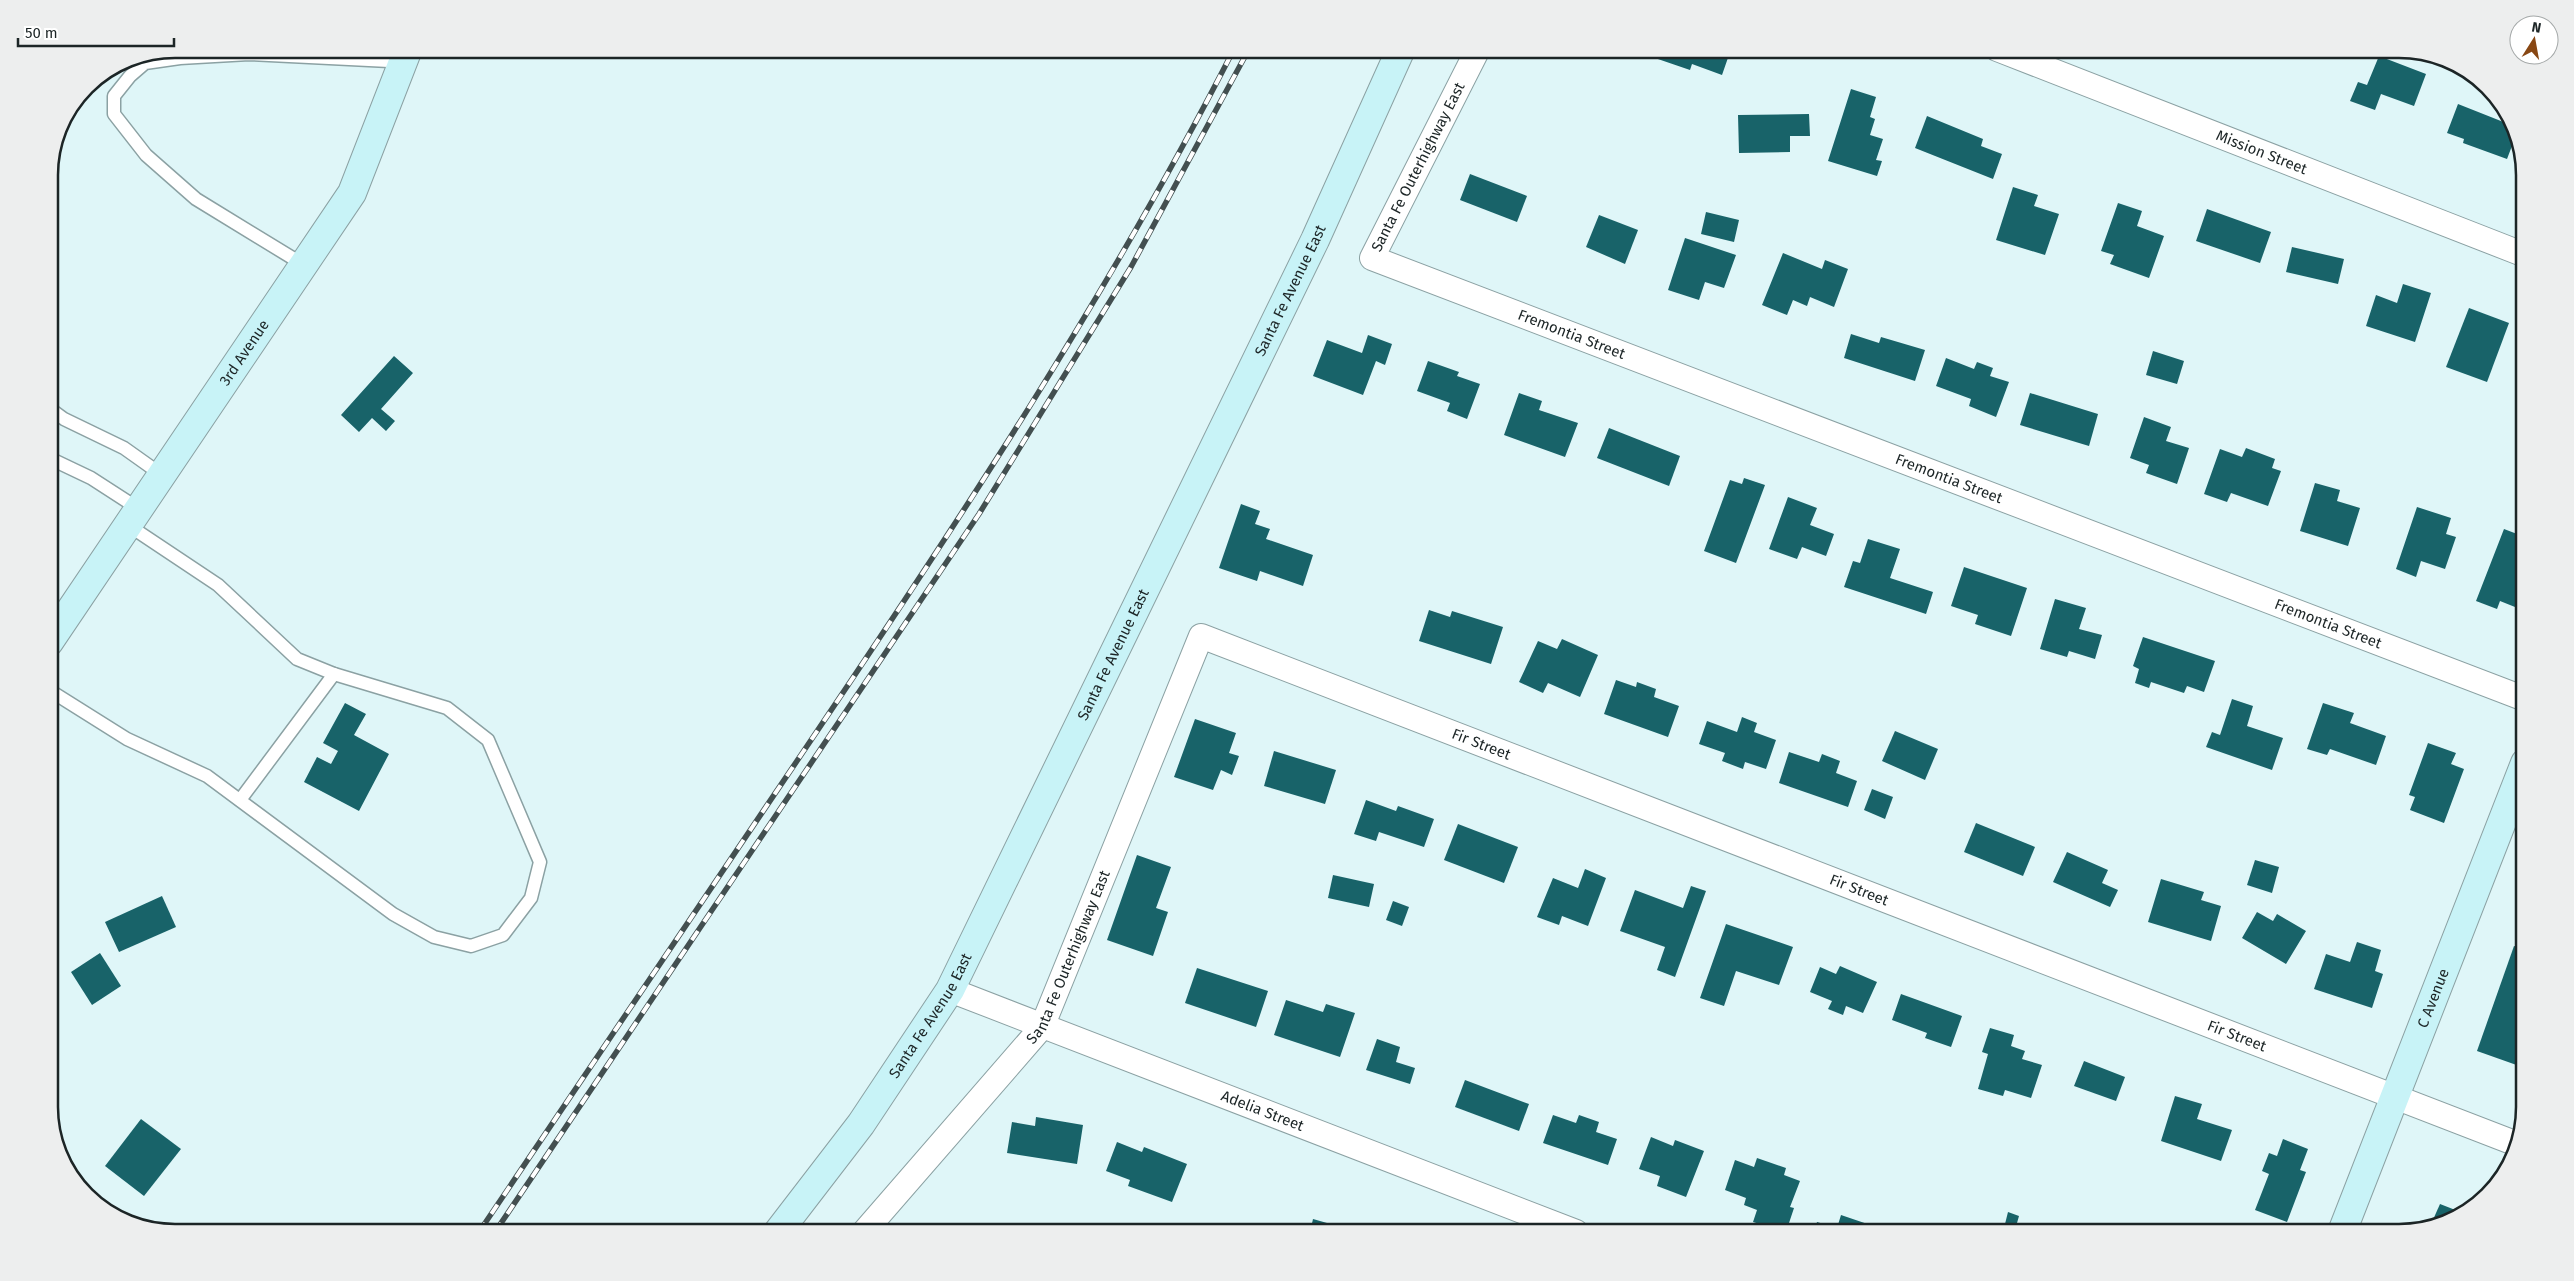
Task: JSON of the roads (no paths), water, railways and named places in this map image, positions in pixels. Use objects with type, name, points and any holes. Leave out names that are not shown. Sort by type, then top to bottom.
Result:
[{"type":"street","name":"3rd Avenue","points":[[58,629],[352,194],[405,58]]},
{"type":"street","name":"Santa Fe Avenue East","points":[[784,1224],[861,1124],[950,990],[1315,240],[1397,58]]},
{"type":"street","name":"Santa Fe Outerhighway East","points":[[1372,258],[1473,58]]},
{"type":"street","name":"Mission Street","points":[[2020,58],[2516,251]]},
{"type":"street","name":"Fremontia Street","points":[[1372,258],[2516,697]]},
{"type":"street","name":"Santa Fe Outerhighway East","points":[[871,1224],[1042,1028],[1202,636]]},
{"type":"street","name":"Fir Street","points":[[1202,636],[2511,1142]]},
{"type":"street","name":"C Avenue","points":[[2345,1224],[2516,787]]},
{"type":"street","name":"Adelia Street","points":[[950,990],[1042,1028],[1555,1224]]},
{"type":"lane","points":[[180,58],[145,63],[130,76],[114,96],[114,114],[146,156],[196,199],[304,265]]},
{"type":"lane","points":[[329,58],[389,61],[401,58]]},
{"type":"lane","points":[[58,415],[124,448],[162,475]]},
{"type":"lane","points":[[58,462],[91,478],[133,517],[218,585],[297,659],[334,674],[447,708],[488,740],[540,862],[531,898],[503,935],[470,946],[434,937],[393,914],[207,776],[128,739],[58,696]]},
{"type":"lane","points":[[240,800],[334,674]]},
{"type":"railway","points":[[484,1224],[861,666],[974,494],[1136,230],[1229,58]]},
{"type":"railway","points":[[500,1224],[979,514],[1131,267],[1244,58]]}]
